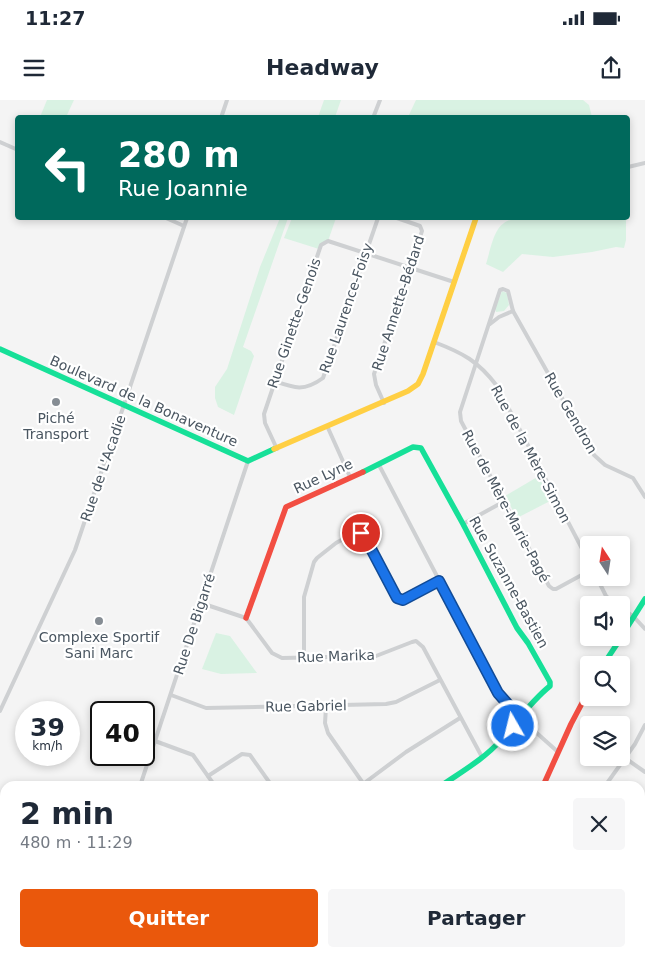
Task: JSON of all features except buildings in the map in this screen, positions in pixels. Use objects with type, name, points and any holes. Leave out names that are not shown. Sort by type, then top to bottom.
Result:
[{"type":"street","points":[[222,115],[227,100]]},
{"type":"street","points":[[374,115],[380,100]]},
{"type":"street","points":[[0,142],[15,149]]},
{"type":"street","points":[[630,167],[645,163]]},
{"type":"street","points":[[170,220],[184,226]]},
{"type":"street","name":"Rue de L'Acadie","points":[[0,710],[74,550],[125,406],[186,220]]},
{"type":"street","name":"Rue Laurence-Foisy","points":[[274,381],[299,388],[322,378],[377,220]]},
{"type":"street","name":"Rue Annette-Bédard","points":[[384,403],[376,385],[374,374],[422,228],[403,220]]},
{"type":"street","name":"Boulevard de la Bonaventure","points":[[0,349],[248,461],[384,403],[408,392],[418,384],[475,220]]},
{"type":"street","name":"Rue Ginette-Genois","points":[[277,450],[264,418],[274,381],[321,245],[328,241],[454,282]]},
{"type":"street","name":"Rue de Mère-Marie-Pagé","points":[[513,311],[508,291],[500,290],[460,412],[460,417],[503,502],[549,586],[556,589],[580,577]]},
{"type":"street","points":[[488,326],[499,317],[513,311]]},
{"type":"street","name":"Rue Gendron","points":[[513,311],[594,455],[605,465],[633,478],[645,497]]},
{"type":"street","name":"Rue de la Mère-Simon","points":[[434,342],[462,353],[476,364],[496,386],[580,545]]},
{"type":"street","points":[[328,428],[350,477]]},
{"type":"street","name":"Rue Lyne","points":[[246,618],[286,507],[413,447],[418,446],[423,451]]},
{"type":"street","name":"Rue Suzanne-Bastien","points":[[423,451],[517,628],[528,643],[550,682],[548,689],[535,698],[520,718]]},
{"type":"street","name":"Rue De Bigarré","points":[[155,741],[248,461]]},
{"type":"street","points":[[378,465],[498,693],[520,718],[558,752]]},
{"type":"street","points":[[463,524],[503,502]]},
{"type":"street","points":[[304,658],[303,606],[306,587],[317,558],[336,543],[352,534],[361,533],[368,543],[392,592],[400,599],[403,600],[439,581]]},
{"type":"street","points":[[630,623],[645,599]]},
{"type":"street","points":[[201,603],[246,618]]},
{"type":"street","points":[[630,614],[645,629]]},
{"type":"street","name":"Rue Marika","points":[[246,618],[275,655],[282,658],[376,656],[416,641],[423,647],[482,757]]},
{"type":"street","name":"Rue Gabriel","points":[[170,695],[206,708],[390,704],[440,680]]},
{"type":"street","points":[[326,706],[325,723],[328,733],[361,781]]},
{"type":"street","points":[[545,781],[581,706]]},
{"type":"street","points":[[369,781],[406,752],[460,718]]},
{"type":"street","points":[[448,781],[482,757],[499,742],[520,718]]},
{"type":"street","points":[[630,751],[645,725]]},
{"type":"street","points":[[155,741],[193,755],[212,781]]},
{"type":"street","points":[[208,776],[246,753],[250,755],[268,781]]},
{"type":"street","points":[[630,761],[645,772]]},
{"type":"street","name":"Rue De Bigarré","points":[[142,781],[147,766]]},
{"type":"street","points":[[609,781],[620,766]]},
{"type":"green space","points":[[47,100],[74,100],[67,115],[41,115]]},
{"type":"green space","points":[[324,100],[341,100],[336,115],[319,115]]},
{"type":"green space","points":[[416,100],[583,100],[589,105],[592,115],[409,115]]},
{"type":"green space","points":[[279,220],[287,220],[243,347],[251,351],[254,356],[234,415],[218,407],[215,398],[215,387],[227,369],[260,267]]},
{"type":"green space","points":[[291,220],[335,220],[328,241],[319,249],[284,238]]},
{"type":"green space","points":[[626,220],[626,240],[624,248],[616,247],[553,257],[522,254],[503,272],[486,264],[497,231],[500,226],[508,221]]},
{"type":"green space","points":[[502,291],[507,293],[509,305],[504,311],[496,312],[495,309]]},
{"type":"green space","points":[[539,476],[552,500],[517,518],[505,496]]},
{"type":"green space","points":[[216,633],[230,636],[257,673],[221,674],[202,669]]},
{"type":"traffic: fast","points":[[0,349],[248,461],[274,449]]},
{"type":"traffic: fast","points":[[363,472],[413,447],[421,448],[517,628],[528,643],[550,682],[550,686],[530,705],[494,748],[448,781]]},
{"type":"traffic: fast","points":[[630,623],[645,599]]},
{"type":"traffic: fast","points":[[609,656],[616,646]]},
{"type":"traffic: slow","points":[[274,449],[408,391],[418,384],[475,220]]},
{"type":"traffic: jam","points":[[246,618],[286,507],[363,472]]},
{"type":"traffic: jam","points":[[545,781],[581,706]]},
{"type":"place","name":"Piché Transport","points":[[56,402]]},
{"type":"place","name":"Complexe Sportif Sani Marc","points":[[99,621]]},
{"type":"route","points":[[361,533],[397,598],[403,600],[439,581],[498,693],[520,718],[513,726]]}]
